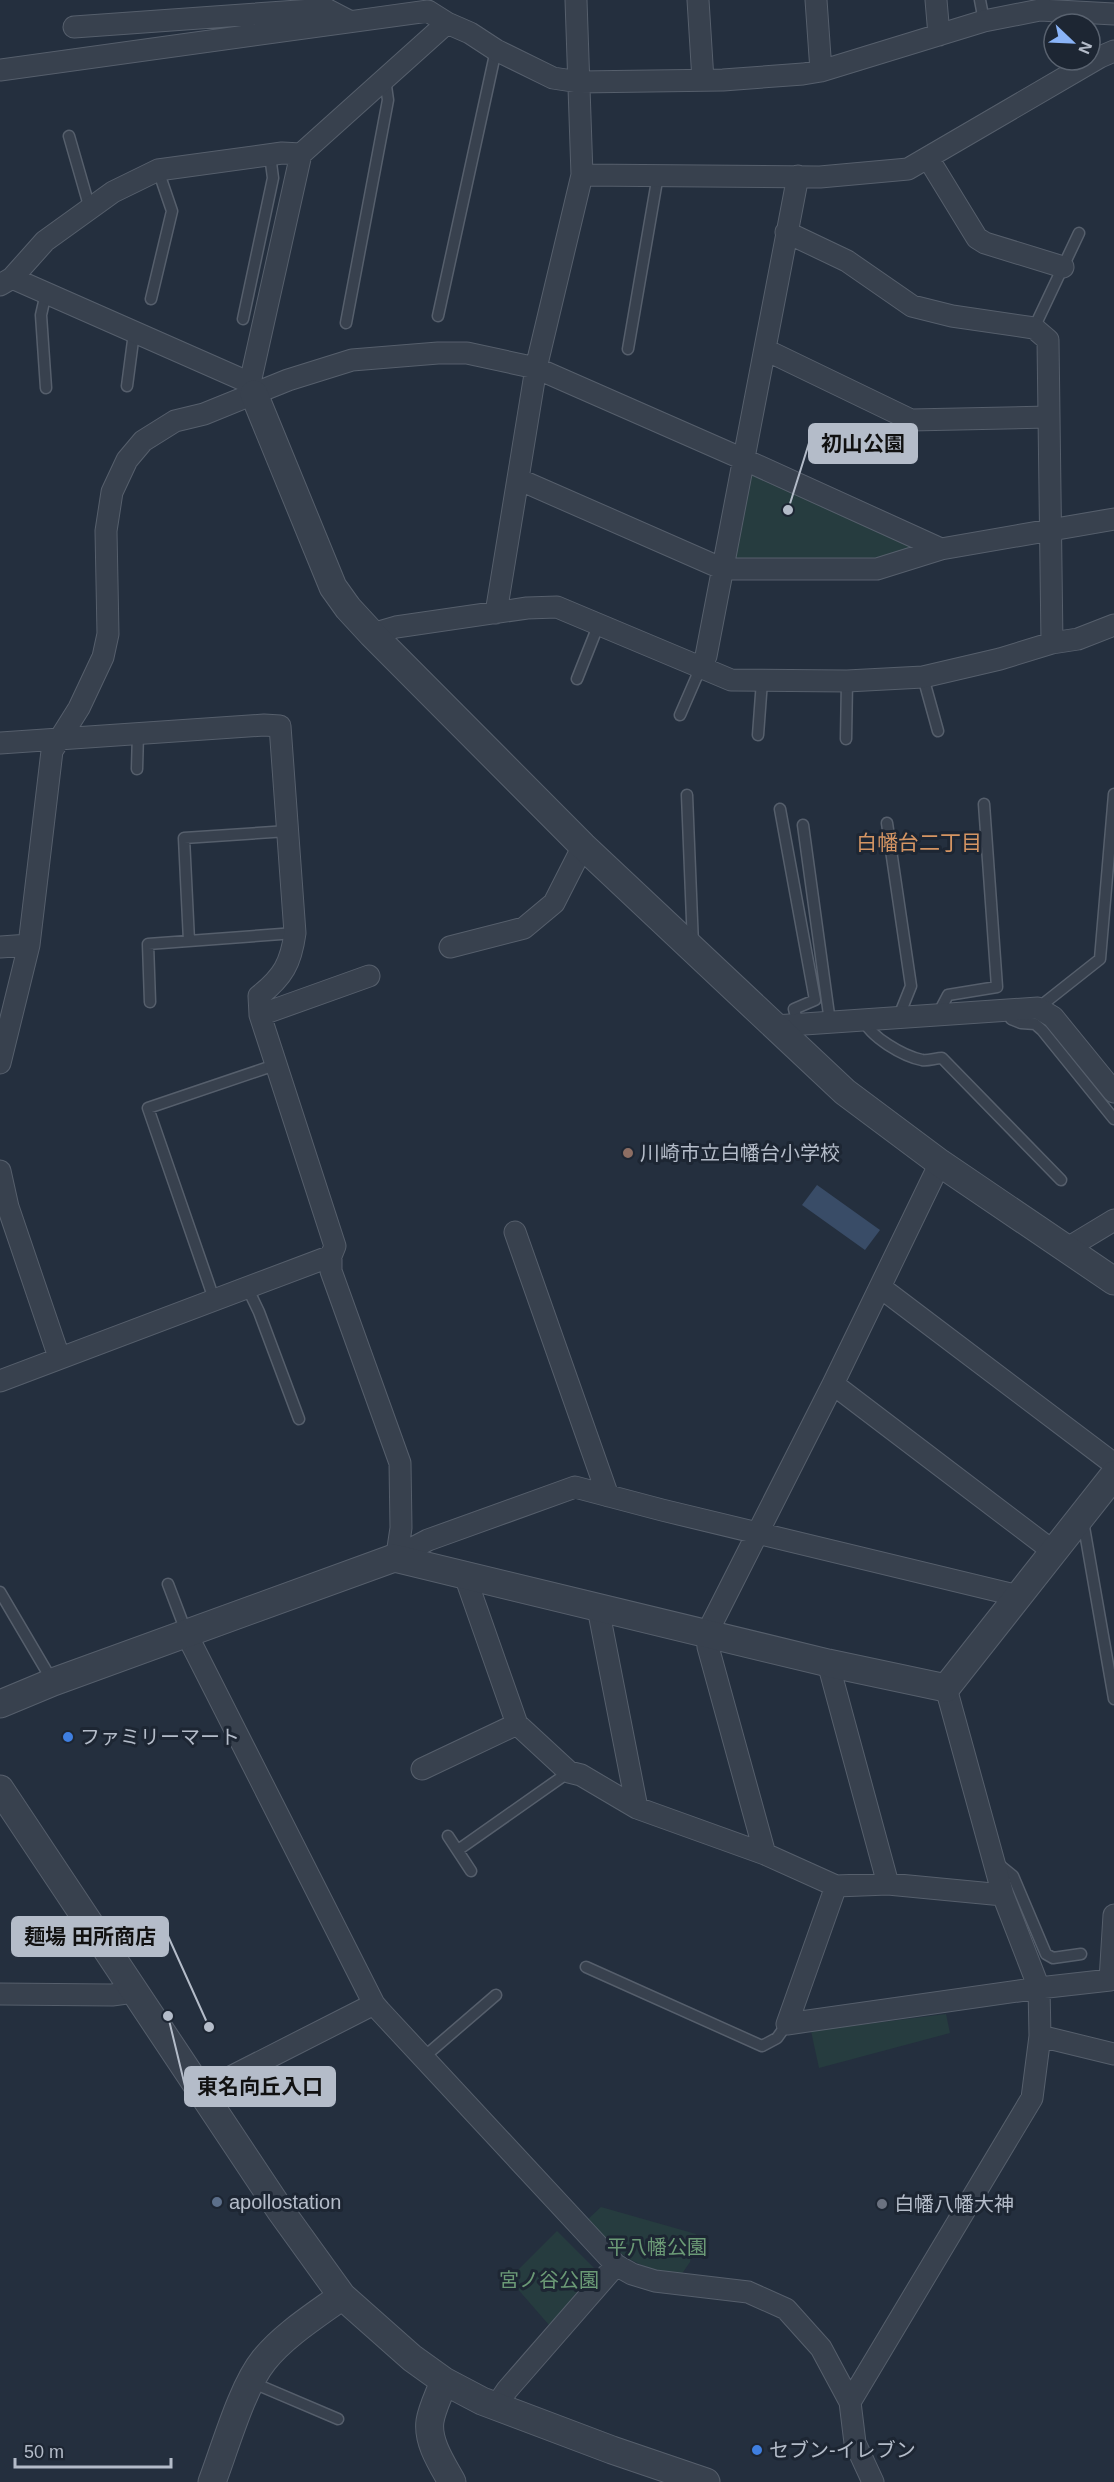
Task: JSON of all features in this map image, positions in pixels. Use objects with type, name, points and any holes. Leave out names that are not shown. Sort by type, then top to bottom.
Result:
[{"type":"street","points":[[496,613],[536,368],[582,175],[576,0]]},
{"type":"street","points":[[698,0],[703,80]]},
{"type":"street","points":[[816,0],[821,71]]},
{"type":"street","points":[[936,0],[939,35]]},
{"type":"street","points":[[74,27],[326,9],[349,21]]},
{"type":"street","points":[[0,70],[428,11],[447,23],[470,33],[496,50],[553,78],[579,82],[703,80],[821,71],[984,21],[1040,10],[1114,14]]},
{"type":"street","points":[[447,23],[301,154],[252,388],[333,587],[348,608],[372,634],[583,846],[694,950],[786,1025],[845,1092],[940,1163],[1114,1281]]},
{"type":"street","points":[[582,175],[819,177],[908,169],[1114,51]]},
{"type":"street","points":[[252,388],[46,293],[6,281],[45,241],[113,192],[158,170],[270,155],[301,154]]},
{"type":"street","points":[[928,158],[977,238],[985,243],[1063,267]]},
{"type":"street","points":[[700,669],[706,656],[798,176]]},
{"type":"street","points":[[786,232],[847,261],[912,306],[952,316],[1034,328],[1048,340],[1052,643]]},
{"type":"street","points":[[766,350],[911,420],[1048,417]]},
{"type":"street","points":[[0,1063],[29,945],[52,751],[79,708],[103,657],[108,634],[106,531],[112,492],[127,460],[143,441],[175,421],[204,414],[252,388],[288,380],[352,360],[467,353],[536,368],[941,549]]},
{"type":"street","points":[[518,479],[723,569],[876,569],[941,549],[1114,519]]},
{"type":"street","points":[[372,634],[396,627],[527,608],[557,607],[732,681],[847,681],[923,677],[1000,659],[1052,643],[1078,639],[1114,625]]},
{"type":"street","points":[[0,743],[280,726],[295,933],[292,953],[286,969],[276,983],[259,996],[260,1015],[335,1246],[331,1256],[331,1271],[400,1463],[401,1528],[399,1548],[394,1558]]},
{"type":"street","points":[[450,947],[524,928],[554,903],[583,846]]},
{"type":"street","points":[[0,947],[29,945]]},
{"type":"street","points":[[260,1015],[369,976]]},
{"type":"street","points":[[786,1025],[1038,1008],[1053,1017],[1114,1092]]},
{"type":"street","points":[[765,1854],[708,1647],[707,1633],[833,1384],[940,1163]]},
{"type":"street","points":[[0,1171],[4,1208],[59,1357]]},
{"type":"street","points":[[1066,1249],[1114,1220]]},
{"type":"street","points":[[515,1232],[608,1496]]},
{"type":"street","points":[[0,1381],[331,1256]]},
{"type":"street","points":[[880,1287],[1114,1464]]},
{"type":"street","points":[[833,1384],[1054,1552]]},
{"type":"street","points":[[946,1688],[1114,1475]]},
{"type":"street","points":[[0,1704],[53,1682],[394,1558],[428,1540],[576,1487],[1019,1596]]},
{"type":"street","points":[[394,1558],[828,1663],[946,1688]]},
{"type":"street","points":[[465,1576],[517,1724],[569,1772],[581,1775],[637,1808],[765,1854],[836,1886],[888,1884],[1003,1895]]},
{"type":"street","points":[[598,1608],[637,1808]]},
{"type":"street","points":[[187,1635],[374,2004],[616,2265],[632,2274],[655,2281],[748,2292],[786,2309],[821,2348],[850,2402],[855,2443],[873,2482]]},
{"type":"street","points":[[828,1663],[888,1884]]},
{"type":"street","points":[[850,2402],[1032,2098],[1040,2036],[1039,1988],[1003,1895],[946,1688]]},
{"type":"street","points":[[422,1769],[517,1724]]},
{"type":"street","points":[[0,1789],[308,2251],[342,2296],[392,2341],[444,2381],[496,2406],[706,2482]]},
{"type":"street","points":[[836,1886],[787,2024],[1110,1980],[1114,1915]]},
{"type":"street","points":[[0,1994],[112,1995],[134,1992]]},
{"type":"street","points":[[201,2092],[374,2004]]},
{"type":"street","points":[[1040,2036],[1114,2054]]},
{"type":"street","points":[[496,2406],[507,2390],[616,2265]]},
{"type":"street","points":[[212,2482],[251,2381],[271,2353],[342,2296]]},
{"type":"street","points":[[444,2381],[430,2418],[430,2427],[435,2450],[452,2482]]},
{"type":"lane","points":[[980,0],[984,21]]},
{"type":"lane","points":[[438,316],[496,50]]},
{"type":"lane","points":[[346,323],[388,100],[385,79]]},
{"type":"lane","points":[[69,136],[90,210]]},
{"type":"lane","points":[[243,319],[273,178],[270,155]]},
{"type":"lane","points":[[151,299],[172,211],[158,170]]},
{"type":"lane","points":[[628,349],[658,175]]},
{"type":"lane","points":[[1034,328],[1079,233]]},
{"type":"lane","points":[[46,293],[41,315],[46,388]]},
{"type":"lane","points":[[127,386],[134,333]]},
{"type":"lane","points":[[577,679],[598,626]]},
{"type":"lane","points":[[680,715],[700,669]]},
{"type":"lane","points":[[923,677],[938,731]]},
{"type":"lane","points":[[758,735],[762,681]]},
{"type":"lane","points":[[846,739],[847,681]]},
{"type":"lane","points":[[137,769],[138,733]]},
{"type":"lane","points":[[1038,1008],[1100,959],[1114,794]]},
{"type":"lane","points":[[687,795],[694,950]]},
{"type":"lane","points":[[938,1014],[948,995],[997,987],[984,804]]},
{"type":"lane","points":[[780,809],[815,1000],[794,1009],[786,1025]]},
{"type":"lane","points":[[887,823],[911,987],[899,1016]]},
{"type":"lane","points":[[803,825],[830,1022]]},
{"type":"lane","points":[[189,941],[184,838],[288,831]]},
{"type":"lane","points":[[150,1002],[148,944],[295,933]]},
{"type":"lane","points":[[1007,1010],[1011,1019],[1021,1023],[1035,1024],[1042,1030],[1114,1119]]},
{"type":"lane","points":[[863,1019],[866,1029],[881,1042],[922,1060],[942,1058],[1061,1180]]},
{"type":"lane","points":[[214,1299],[148,1108],[275,1065]]},
{"type":"lane","points":[[247,1287],[259,1312],[299,1419]]},
{"type":"lane","points":[[1082,1515],[1114,1699]]},
{"type":"lane","points":[[168,1584],[187,1635]]},
{"type":"lane","points":[[0,1592],[53,1682]]},
{"type":"lane","points":[[458,1850],[569,1772]]},
{"type":"lane","points":[[448,1836],[471,1871]]},
{"type":"lane","points":[[994,1861],[1013,1876],[1046,1954],[1053,1958],[1082,1954]]},
{"type":"lane","points":[[586,1967],[762,2046],[777,2038],[787,2024]]},
{"type":"lane","points":[[424,2057],[496,1995]]},
{"type":"lane","points":[[251,2381],[338,2419]]},
{"type":"green space","points":[[755,475],[910,544],[908,552],[863,561],[738,560],[733,552],[748,477]]},
{"type":"green space","points":[[946,2014],[950,2033],[819,2068],[811,2031]]},
{"type":"green space","name":"平八幡公園","points":[[601,2207],[696,2234],[690,2262],[681,2275],[639,2264],[607,2243],[585,2222]]},
{"type":"green space","name":"宮ノ谷公園","points":[[557,2231],[597,2271],[549,2325],[509,2279]]},
{"type":"water","points":[[817,1185],[880,1230],[865,1250],[802,1205]]},
{"type":"place","name":"初山公園","points":[[788,510]]},
{"type":"place","name":"川崎市立白幡台小学校","points":[[628,1153]]},
{"type":"place","name":"ファミリーマート","points":[[68,1737]]},
{"type":"place","name":"東名向丘入口","points":[[168,2016]]},
{"type":"place","name":"麺場 田所商店","points":[[209,2027]]},
{"type":"place","name":"apollostation","points":[[217,2202]]},
{"type":"place","name":"白幡八幡大神","points":[[882,2204]]},
{"type":"place","name":"セブン-イレブン","points":[[757,2450]]},
{"type":"district","name":"白幡台二丁目","points":[[919,842]]}]
